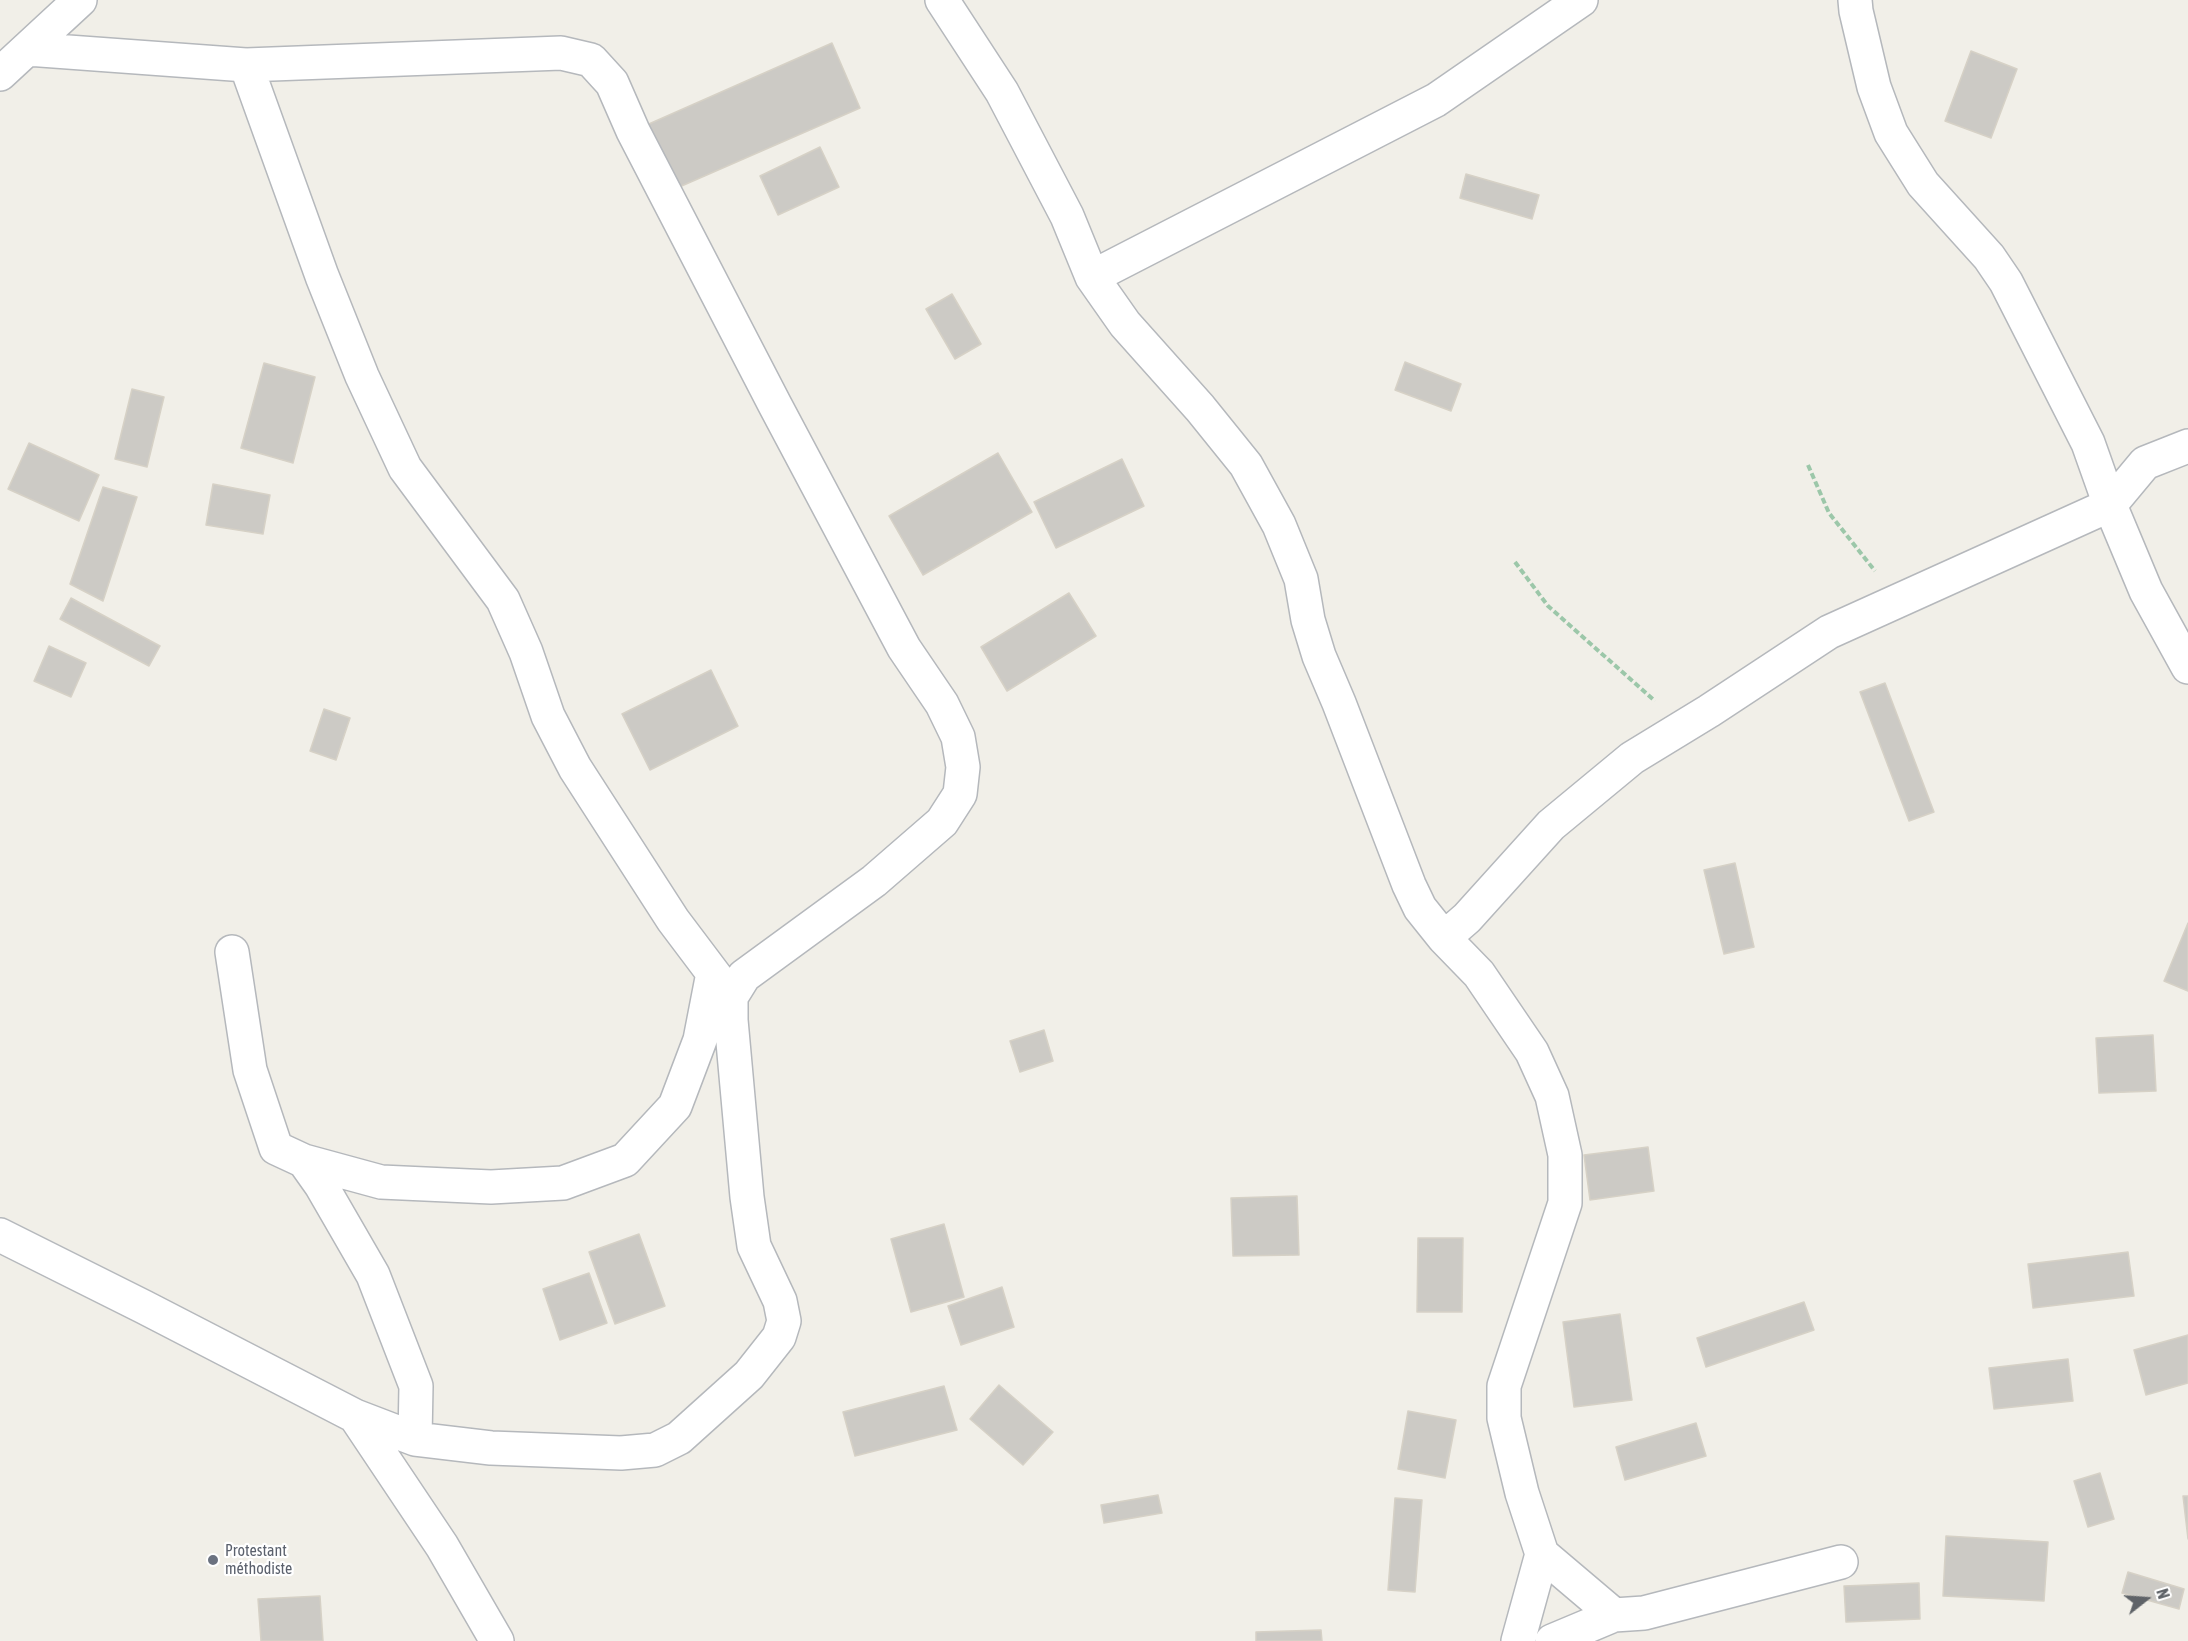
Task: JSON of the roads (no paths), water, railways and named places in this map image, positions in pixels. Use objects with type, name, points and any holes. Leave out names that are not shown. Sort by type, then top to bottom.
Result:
[{"type":"street","points":[[942,0],[1002,92],[1068,216],[1092,277],[1125,324],[1200,408],[1246,465],[1279,525],[1301,579],[1308,620],[1319,656],[1408,885],[1420,908],[1444,938],[1479,974],[1532,1052],[1552,1096],[1565,1155],[1565,1203],[1504,1386],[1503,1418],[1522,1493],[1542,1554],[1614,1615]]},
{"type":"street","points":[[1092,277],[1436,100],[1581,0]]},
{"type":"street","points":[[1855,0],[1875,87],[1891,133],[1923,184],[1989,257],[2006,282],[2088,443],[2110,505],[2146,591],[2188,667]]},
{"type":"street","points":[[0,74],[76,1]]},
{"type":"street","points":[[27,50],[246,65],[531,53],[561,53],[591,60],[612,83],[633,130],[786,426],[904,648],[942,704],[958,738],[963,767],[960,794],[942,822],[874,881],[744,976],[722,985],[675,1106],[625,1160],[563,1183],[491,1187],[381,1182],[304,1161],[276,1148],[250,1070],[232,952]]},
{"type":"street","points":[[0,1235],[155,1312],[355,1416],[415,1439],[491,1448],[621,1453],[655,1450],[679,1438],[750,1375],[779,1337],[784,1321],[780,1301],[754,1246],[747,1197],[731,1020],[722,985],[673,920],[575,768],[548,717],[526,652],[503,600],[405,468],[362,376],[322,276],[246,65]]},
{"type":"street","points":[[2088,443],[2145,463]]},
{"type":"street","points":[[1444,938],[1467,918],[1551,825],[1632,758],[1709,711],[1829,632],[2110,505],[2145,463],[2188,446]]},
{"type":"street","points":[[304,1161],[321,1185],[373,1275],[416,1386],[415,1439]]},
{"type":"street","points":[[355,1416],[442,1546],[497,1641]]},
{"type":"street","points":[[1518,1641],[1542,1554]]},
{"type":"street","points":[[1552,1641],[1614,1615],[1644,1613],[1841,1562]]},
{"type":"place","name":"Protestant méthodiste","points":[[213,1560]]}]
